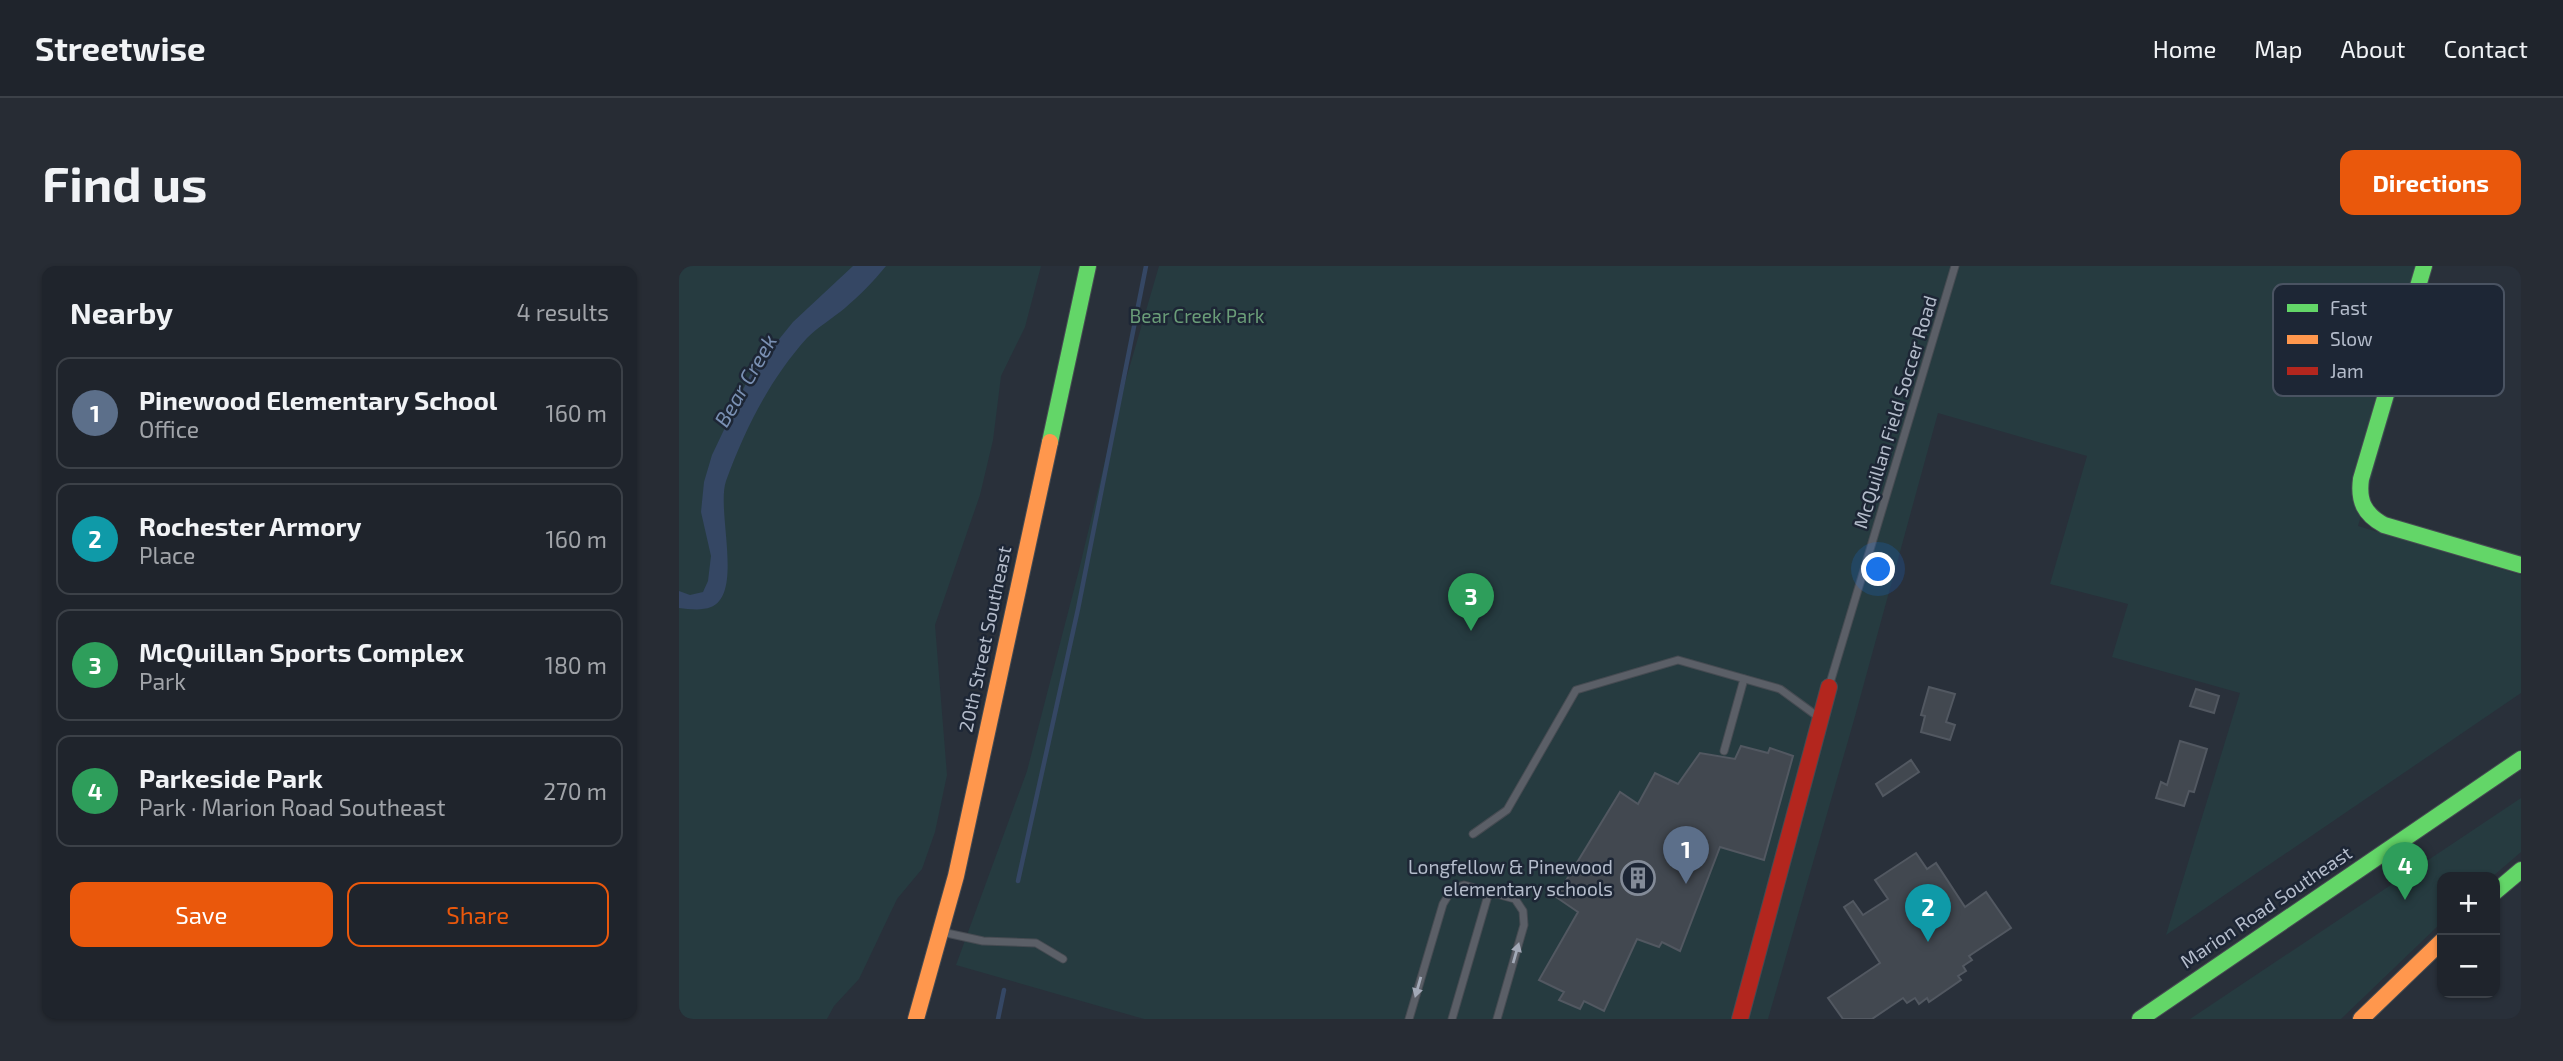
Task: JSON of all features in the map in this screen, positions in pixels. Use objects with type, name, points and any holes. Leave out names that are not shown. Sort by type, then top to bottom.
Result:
[{"type":"street","name":"20th Street Southeast","points":[[916,1019],[942,931],[971,809],[1087,266]]},
{"type":"street","points":[[2419,284],[2424,266]]},
{"type":"street","points":[[2386,396],[2361,479],[2360,503],[2365,513],[2384,525],[2521,565]]},
{"type":"street","points":[[1740,1019],[1829,687]]},
{"type":"street","name":"Marion Road Southeast","points":[[2140,1019],[2521,759]]},
{"type":"street","points":[[2500,888],[2521,870]]},
{"type":"street","points":[[2361,1019],[2437,946]]},
{"type":"lane","name":"McQuillan Field Soccer Road","points":[[1829,687],[1955,266]]},
{"type":"lane","points":[[1473,834],[1507,810],[1576,690],[1678,660],[1780,689],[1821,719]]},
{"type":"lane","points":[[1724,751],[1744,679]]},
{"type":"lane","points":[[1409,1019],[1443,904],[1453,889],[1464,885],[1515,899],[1523,911],[1524,925],[1497,1019]]},
{"type":"lane","points":[[1452,1019],[1489,892]]},
{"type":"lane","points":[[942,931],[983,941],[1036,943],[1063,960]]},
{"type":"green space","points":[[679,266],[1041,266],[1025,327],[1001,376],[993,440],[980,495],[935,625],[947,775],[935,832],[922,869],[897,899],[859,979],[834,1006],[827,1019],[679,1019]]},
{"type":"green space","name":"Bear Creek Park","points":[[1159,266],[2433,266],[2428,284],[2273,284],[2273,396],[2396,396],[2358,526],[2521,575],[2521,693],[2166,935],[2240,693],[2112,657],[2128,604],[2050,584],[2087,456],[1938,413],[1768,1019],[1144,1019],[956,965],[1027,771],[1117,410]]},
{"type":"green space","points":[[2521,798],[2521,852],[2498,872],[2437,872],[2437,927],[2341,1019],[2190,1019]]},
{"type":"water","points":[[853,266],[886,266],[856,298],[811,334],[781,370],[750,424],[733,462],[724,494],[728,569],[721,599],[707,608],[679,608],[679,591],[690,595],[703,592],[708,581],[711,556],[701,512],[704,482],[712,455],[750,375],[793,322]]},
{"type":"building","points":[[1929,687],[1955,694],[1946,722],[1955,725],[1950,740],[1921,732],[1925,716],[1921,715]]},
{"type":"building","points":[[2196,689],[2219,696],[2214,713],[2190,706]]},
{"type":"building","points":[[2180,741],[2207,749],[2194,792],[2189,791],[2184,806],[2156,798],[2161,782],[2167,785]]},
{"type":"building","name":"Longfellow & Pinewood elementary schools","points":[[1741,746],[1768,753],[1770,748],[1793,756],[1764,860],[1720,847],[1680,951],[1662,942],[1659,947],[1637,939],[1604,1011],[1584,1001],[1580,1009],[1559,1000],[1564,992],[1539,980],[1578,912],[1556,897],[1620,792],[1638,804],[1655,773],[1678,784],[1700,753],[1735,759]]},
{"type":"building","points":[[1911,760],[1919,772],[1883,796],[1876,784]]},
{"type":"building","points":[[1916,853],[1927,869],[1936,863],[1965,907],[1986,892],[2011,928],[1969,956],[1972,960],[1963,966],[1966,971],[1958,976],[1961,980],[1929,1002],[1927,998],[1919,1004],[1915,998],[1907,1003],[1903,998],[1872,1019],[1843,1019],[1828,998],[1880,963],[1844,907],[1853,901],[1863,915],[1888,899],[1875,880]]},
{"type":"waterway","points":[[1018,881],[1078,609],[1146,266]]},
{"type":"waterway","points":[[998,1019],[1004,990]]},
{"type":"traffic: fast","points":[[1050,442],[1088,266]]},
{"type":"traffic: fast","points":[[2419,284],[2424,266]]},
{"type":"traffic: fast","points":[[2386,396],[2361,479],[2362,500],[2367,511],[2384,525],[2521,565]]},
{"type":"traffic: fast","points":[[2140,1019],[2521,759]]},
{"type":"traffic: fast","points":[[2500,888],[2521,870]]},
{"type":"traffic: slow","points":[[916,1019],[956,876],[1050,442]]},
{"type":"traffic: slow","points":[[2361,1019],[2437,946]]},
{"type":"traffic: jam","points":[[1740,1019],[1829,687]]},
{"type":"place","name":"McQuillan Sports Complex","points":[[1471,631]]},
{"type":"place","name":"Longfellow & Pinewood elementary schools","points":[[1638,878]]},
{"type":"place","name":"Pinewood Elementary School","points":[[1686,884]]},
{"type":"place","name":"Parkeside Park","points":[[2405,900]]},
{"type":"place","name":"Rochester Armory","points":[[1928,942]]},
{"type":"water label","name":"Bear Creek","points":[[746,381]]}]
